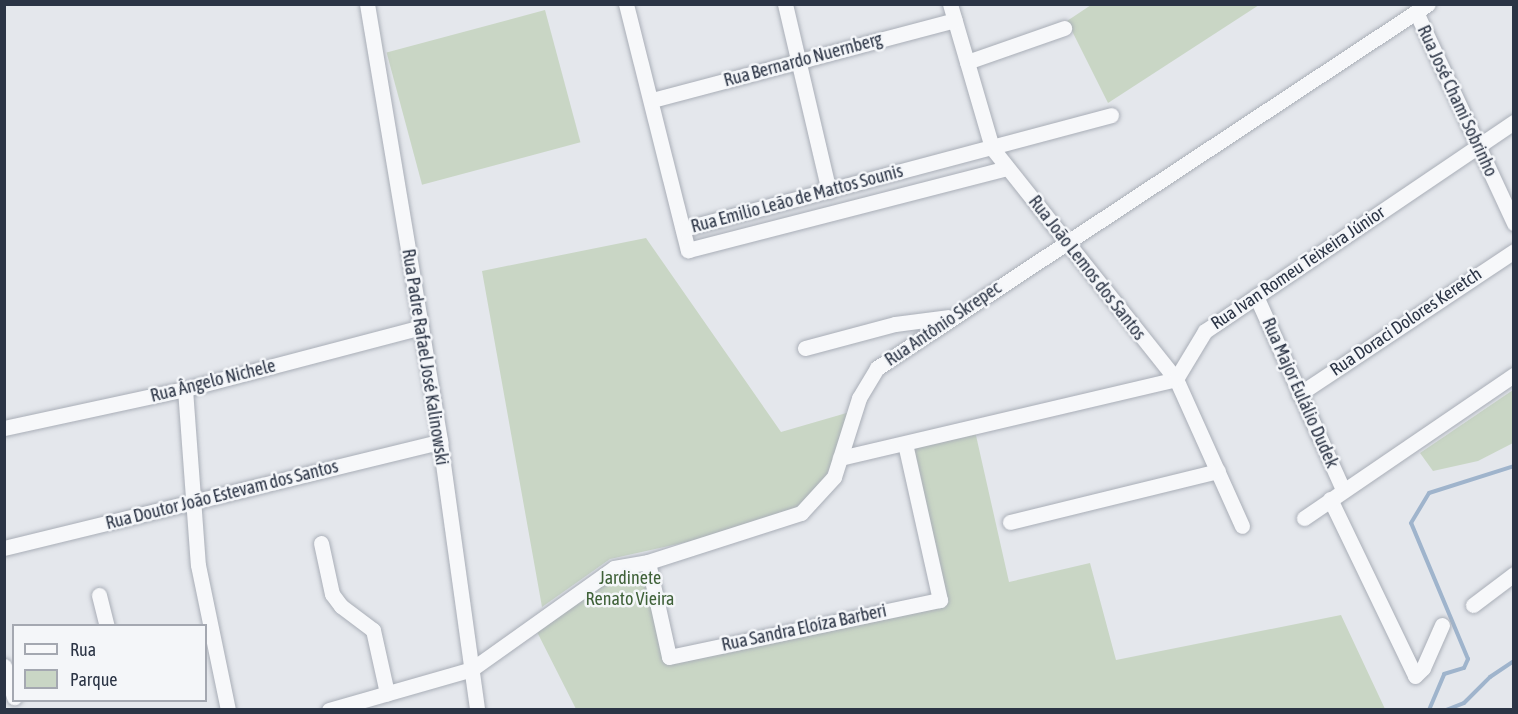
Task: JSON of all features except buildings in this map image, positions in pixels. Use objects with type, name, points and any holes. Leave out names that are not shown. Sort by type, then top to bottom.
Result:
[{"type":"street","name":"Rua Padre Rafael José Kalinowski","points":[[367,4],[440,442],[477,710]]},
{"type":"street","points":[[626,4],[683,228]]},
{"type":"street","points":[[785,4],[830,191]]},
{"type":"street","name":"Rua José Chami Sobrinho","points":[[1422,8],[1478,146],[1514,223]]},
{"type":"street","name":"Rua Antônio Skrepec","points":[[472,669],[598,577],[614,568],[648,562],[801,513],[827,487],[840,458],[859,398],[870,376],[951,316],[1068,243],[1422,8]]},
{"type":"street","name":"Rua Bernardo Nuernberg","points":[[652,100],[798,61],[952,12]]},
{"type":"street","name":"Rua João Lemos dos Santos","points":[[952,12],[992,148],[1176,379],[1242,526]]},
{"type":"street","points":[[967,62],[1064,28]]},
{"type":"street","name":"Rua Emilio Leão de Mattos Sounis","points":[[1007,168],[688,250],[683,228],[1111,115]]},
{"type":"street","name":"Rua Ivan Romeu Teixeira Júnior","points":[[1176,379],[1205,331],[1514,122]]},
{"type":"street","points":[[893,174],[898,196]]},
{"type":"street","name":"Rua Doraci Dolores Keretch","points":[[1299,394],[1514,251]]},
{"type":"street","name":"Rua Major Eulálio Dudek","points":[[1256,297],[1343,490]]},
{"type":"street","points":[[805,348],[895,324],[951,316]]},
{"type":"street","name":"Rua Ângelo Nichele","points":[[4,428],[185,390],[421,327]]},
{"type":"street","points":[[1304,518],[1514,375]]},
{"type":"street","points":[[840,458],[1176,379]]},
{"type":"street","points":[[185,390],[198,565],[207,624]]},
{"type":"street","name":"Rua Doutor João Estevam dos Santos","points":[[4,548],[440,442]]},
{"type":"street","name":"Rua Sandra Eloíza Barberi","points":[[648,562],[669,657],[940,600],[905,444]]},
{"type":"street","points":[[1010,522],[1218,471]]},
{"type":"street","points":[[1329,499],[1415,676],[1423,668],[1442,625]]},
{"type":"street","points":[[321,543],[332,594],[341,606],[373,630],[387,693]]},
{"type":"street","points":[[1473,605],[1512,577]]},
{"type":"street","points":[[99,595],[106,624]]},
{"type":"street","points":[[207,627],[210,648],[228,710]]},
{"type":"street","points":[[5,667],[12,692]]},
{"type":"street","points":[[329,710],[472,669]]},
{"type":"green space","points":[[1091,5],[1259,5],[1108,103],[1067,21]]},
{"type":"green space","points":[[545,10],[580,142],[422,185],[387,52]]},
{"type":"green space","points":[[646,238],[781,432],[850,412],[834,461],[811,503],[705,538],[610,559],[542,607],[482,271]]},
{"type":"green space","points":[[1513,390],[1513,443],[1478,461],[1433,471],[1420,453]]},
{"type":"green space","name":"Jardinete Renato Vieira","points":[[975,431],[1009,582],[1090,563],[1116,660],[1341,615],[1385,709],[576,709],[533,624],[590,583],[648,562],[669,656],[946,598],[913,447]]},
{"type":"waterway","points":[[1429,710],[1444,674],[1464,668],[1468,659],[1411,523],[1429,493],[1514,466]]},
{"type":"waterway","points":[[1446,710],[1464,703],[1490,677],[1514,661]]}]
